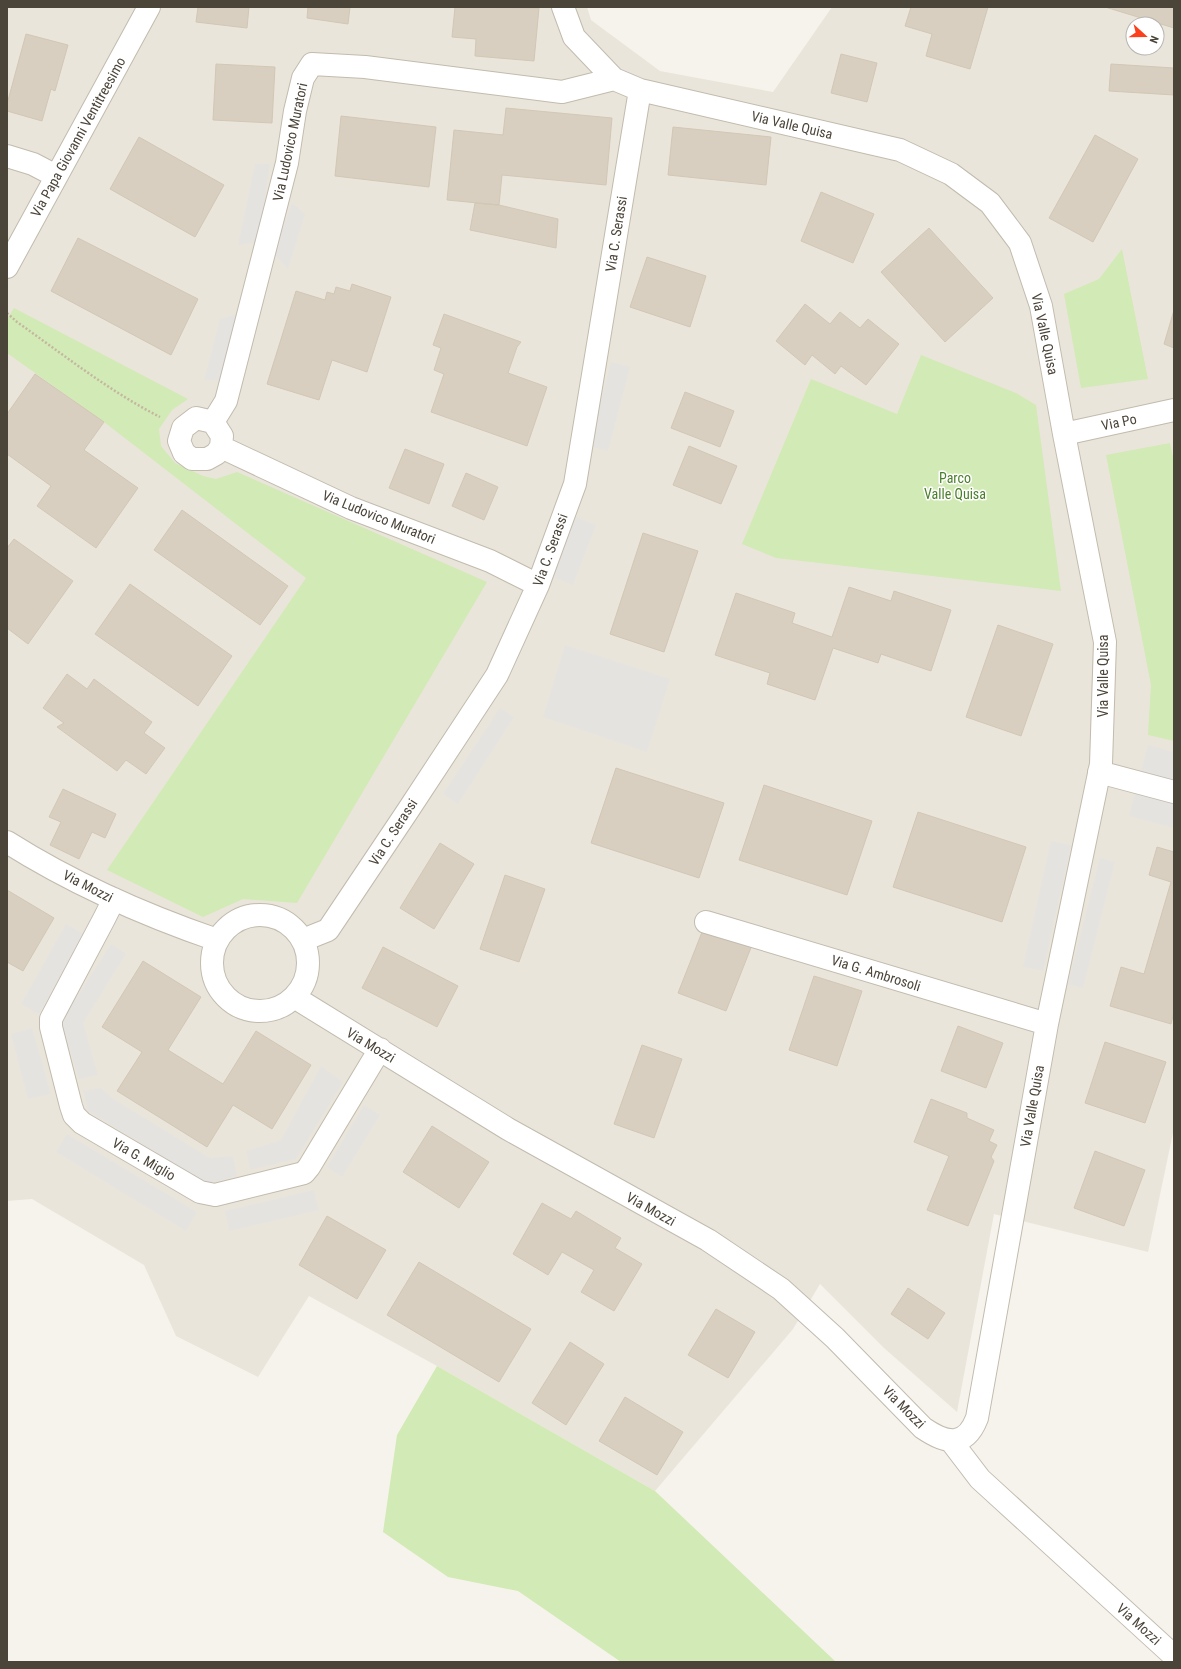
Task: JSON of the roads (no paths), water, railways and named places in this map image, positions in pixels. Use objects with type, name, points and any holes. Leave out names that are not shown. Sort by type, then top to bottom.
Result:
[{"type":"street","name":"Via Papa Giovanni Ventitreesimo","points":[[7,267],[149,7]]},
{"type":"street","points":[[562,7],[574,37],[614,79]]},
{"type":"street","name":"Via Ludovico Muratori","points":[[213,422],[226,401],[287,163],[295,111],[303,78],[312,64],[365,67],[562,92],[614,79]]},
{"type":"street","name":"Via Valle Quisa","points":[[614,79],[640,90],[900,150],[951,174],[990,203],[1020,243],[1041,306],[1064,434],[1105,642],[1104,702],[1099,772],[1047,1024],[977,1418],[973,1428],[958,1439]]},
{"type":"street","name":"Via C. Serassi","points":[[303,940],[328,930],[496,674],[538,585],[575,484],[640,90]]},
{"type":"street","points":[[7,156],[33,164],[56,176]]},
{"type":"street","name":"Via Po","points":[[1064,434],[1174,410]]},
{"type":"street","points":[[196,418],[213,422],[222,436],[221,447],[216,454],[208,460],[192,459],[184,453],[179,441],[183,428],[196,418]]},
{"type":"street","name":"Via Ludovico Muratori","points":[[221,447],[351,508],[490,561],[538,585]]},
{"type":"street","points":[[1099,772],[1174,792]]},
{"type":"street","name":"Via Mozzi","points":[[7,842],[30,856],[114,899],[178,927],[217,940]]},
{"type":"street","name":"Via G. Miglio","points":[[114,899],[51,1019],[51,1027],[71,1106],[74,1115],[82,1123],[200,1192],[215,1195],[304,1173],[380,1049]]},
{"type":"street","points":[[264,914],[278,917],[292,926],[303,940],[307,951],[306,977],[294,997],[277,1008],[256,1011],[242,1008],[229,1000],[219,988],[212,969],[217,940],[228,926],[249,915],[264,914]]},
{"type":"street","name":"Via G. Ambrosoli","points":[[706,922],[1047,1024]]},
{"type":"street","name":"Via Mozzi","points":[[294,997],[508,1129],[708,1240],[781,1289],[835,1338],[923,1428],[938,1438],[958,1439],[980,1479],[1174,1656]]},
{"type":"park label","name":"Parco Valle Quisa","points":[[955,486]]}]
